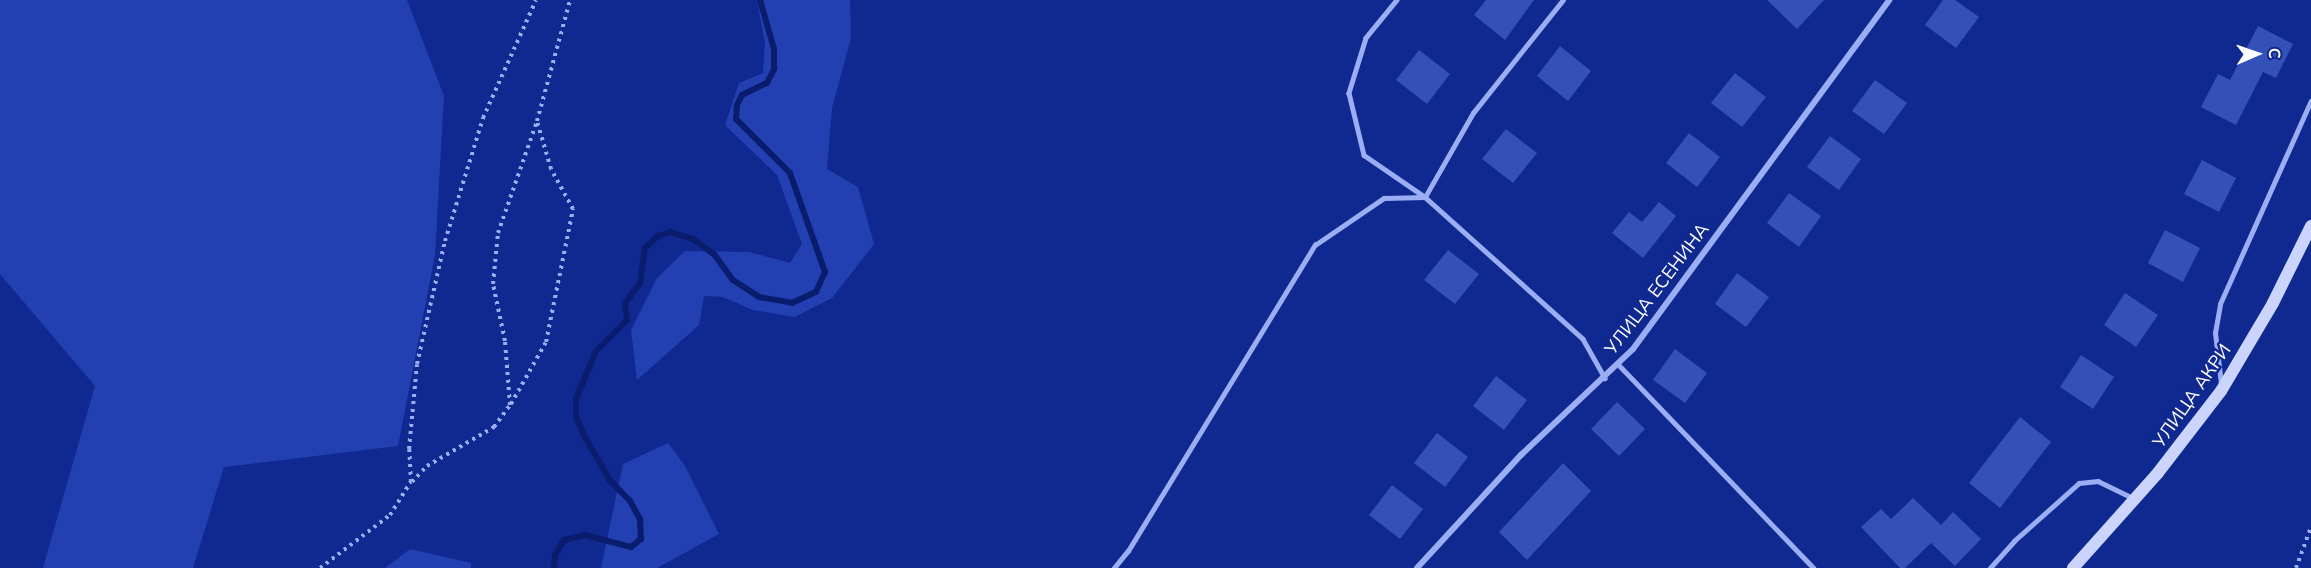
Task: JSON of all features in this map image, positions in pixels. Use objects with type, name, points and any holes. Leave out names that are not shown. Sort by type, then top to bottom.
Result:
[{"type":"main road","name":"УЛИЦА АКРИ","points":[[2073,568],[2135,499],[2221,391],[2273,303],[2311,226]]},
{"type":"street","name":"УЛИЦА ЕСЕНИНА","points":[[1417,568],[1521,455],[1618,365],[1889,0]]},
{"type":"lane","points":[[1397,0],[1366,38],[1349,93],[1364,155],[1425,197],[1583,339],[1605,378]]},
{"type":"lane","points":[[1425,197],[1473,113],[1563,0]]},
{"type":"lane","points":[[2221,391],[2215,333],[2220,304],[2311,101]]},
{"type":"lane","points":[[1114,568],[1128,551],[1315,245],[1384,198],[1425,197]]},
{"type":"lane","points":[[1618,365],[1716,471],[1814,568]]},
{"type":"lane","points":[[1990,568],[2014,541],[2079,483],[2098,481],[2135,499]]},
{"type":"path","points":[[411,482],[409,449],[417,364],[446,241],[483,118],[536,0]]},
{"type":"path","points":[[510,405],[505,341],[493,284],[498,233],[537,120],[570,0]]},
{"type":"path","points":[[320,568],[390,515],[411,482],[427,466],[494,427],[510,405],[546,342],[573,209],[551,169],[537,120]]},
{"type":"path","points":[[2296,568],[2311,527]]},
{"type":"shaded area","points":[[0,0],[407,0],[444,96],[435,255],[398,446],[224,467],[193,568],[43,568],[95,386],[0,274]]},
{"type":"shaded area","points":[[757,0],[850,0],[851,38],[832,108],[827,169],[858,187],[874,244],[832,298],[795,317],[753,310],[723,297],[704,296],[699,325],[637,380],[631,330],[657,278],[685,251],[749,252],[790,263],[802,244],[777,175],[725,125],[739,83],[763,73],[765,43]]},
{"type":"shaded area","points":[[668,443],[685,466],[719,534],[657,568],[601,568],[623,464]]},
{"type":"shaded area","points":[[410,549],[471,563],[471,568],[385,568]]},
{"type":"building","points":[[1486,0],[1534,0],[1505,40],[1474,15]]},
{"type":"building","points":[[1767,0],[1824,0],[1797,29]]},
{"type":"building","points":[[1943,0],[1955,0],[1979,17],[1956,48],[1925,25]]},
{"type":"building","points":[[2258,26],[2293,44],[2276,78],[2263,72],[2236,125],[2201,107],[2218,74],[2230,80]]},
{"type":"building","points":[[1560,46],[1591,71],[1568,101],[1537,76]]},
{"type":"building","points":[[1419,50],[1450,74],[1427,104],[1396,80]]},
{"type":"building","points":[[1735,73],[1766,97],[1742,127],[1711,103]]},
{"type":"building","points":[[1875,80],[1907,103],[1884,134],[1852,111]]},
{"type":"building","points":[[1506,129],[1537,153],[1513,183],[1482,159]]},
{"type":"building","points":[[1689,133],[1720,157],[1697,187],[1666,163]]},
{"type":"building","points":[[1830,136],[1861,159],[1839,190],[1807,167]]},
{"type":"building","points":[[2202,160],[2236,178],[2219,212],[2184,194]]},
{"type":"building","points":[[1789,193],[1821,216],[1799,247],[1767,223]]},
{"type":"building","points":[[1659,202],[1676,216],[1643,258],[1612,233],[1629,212],[1642,222]]},
{"type":"building","points":[[2165,230],[2200,248],[2183,282],[2148,263]]},
{"type":"building","points":[[1448,250],[1479,274],[1455,304],[1424,280]]},
{"type":"building","points":[[1737,273],[1769,297],[1746,327],[1715,304]]},
{"type":"building","points":[[2125,293],[2158,315],[2136,347],[2104,325]]},
{"type":"building","points":[[1675,349],[1707,373],[1685,403],[1653,380]]},
{"type":"building","points":[[2081,355],[2114,377],[2093,409],[2060,387]]},
{"type":"building","points":[[1496,376],[1527,400],[1504,430],[1473,406]]},
{"type":"building","points":[[1617,402],[1645,429],[1619,456],[1591,429]]},
{"type":"building","points":[[2020,417],[2051,442],[2000,508],[1969,483]]},
{"type":"building","points":[[1437,433],[1468,457],[1445,487],[1414,463]]},
{"type":"building","points":[[1563,463],[1591,491],[1527,560],[1499,532]]},
{"type":"building","points":[[1392,485],[1423,509],[1400,539],[1369,515]]},
{"type":"building","points":[[1913,498],[1941,525],[1953,512],[1981,539],[1955,566],[1931,543],[1905,568],[1900,568],[1861,527],[1881,509],[1891,519]]},
{"type":"waterway","points":[[554,568],[555,555],[564,540],[585,535],[631,547],[641,539],[640,519],[630,501],[609,479],[585,437],[576,417],[576,399],[596,351],[627,320],[625,303],[640,283],[645,248],[658,236],[670,232],[693,239],[714,254],[733,280],[759,297],[792,303],[816,292],[825,272],[790,173],[736,119],[737,105],[742,95],[767,83],[774,69],[774,49],[760,0]]}]
